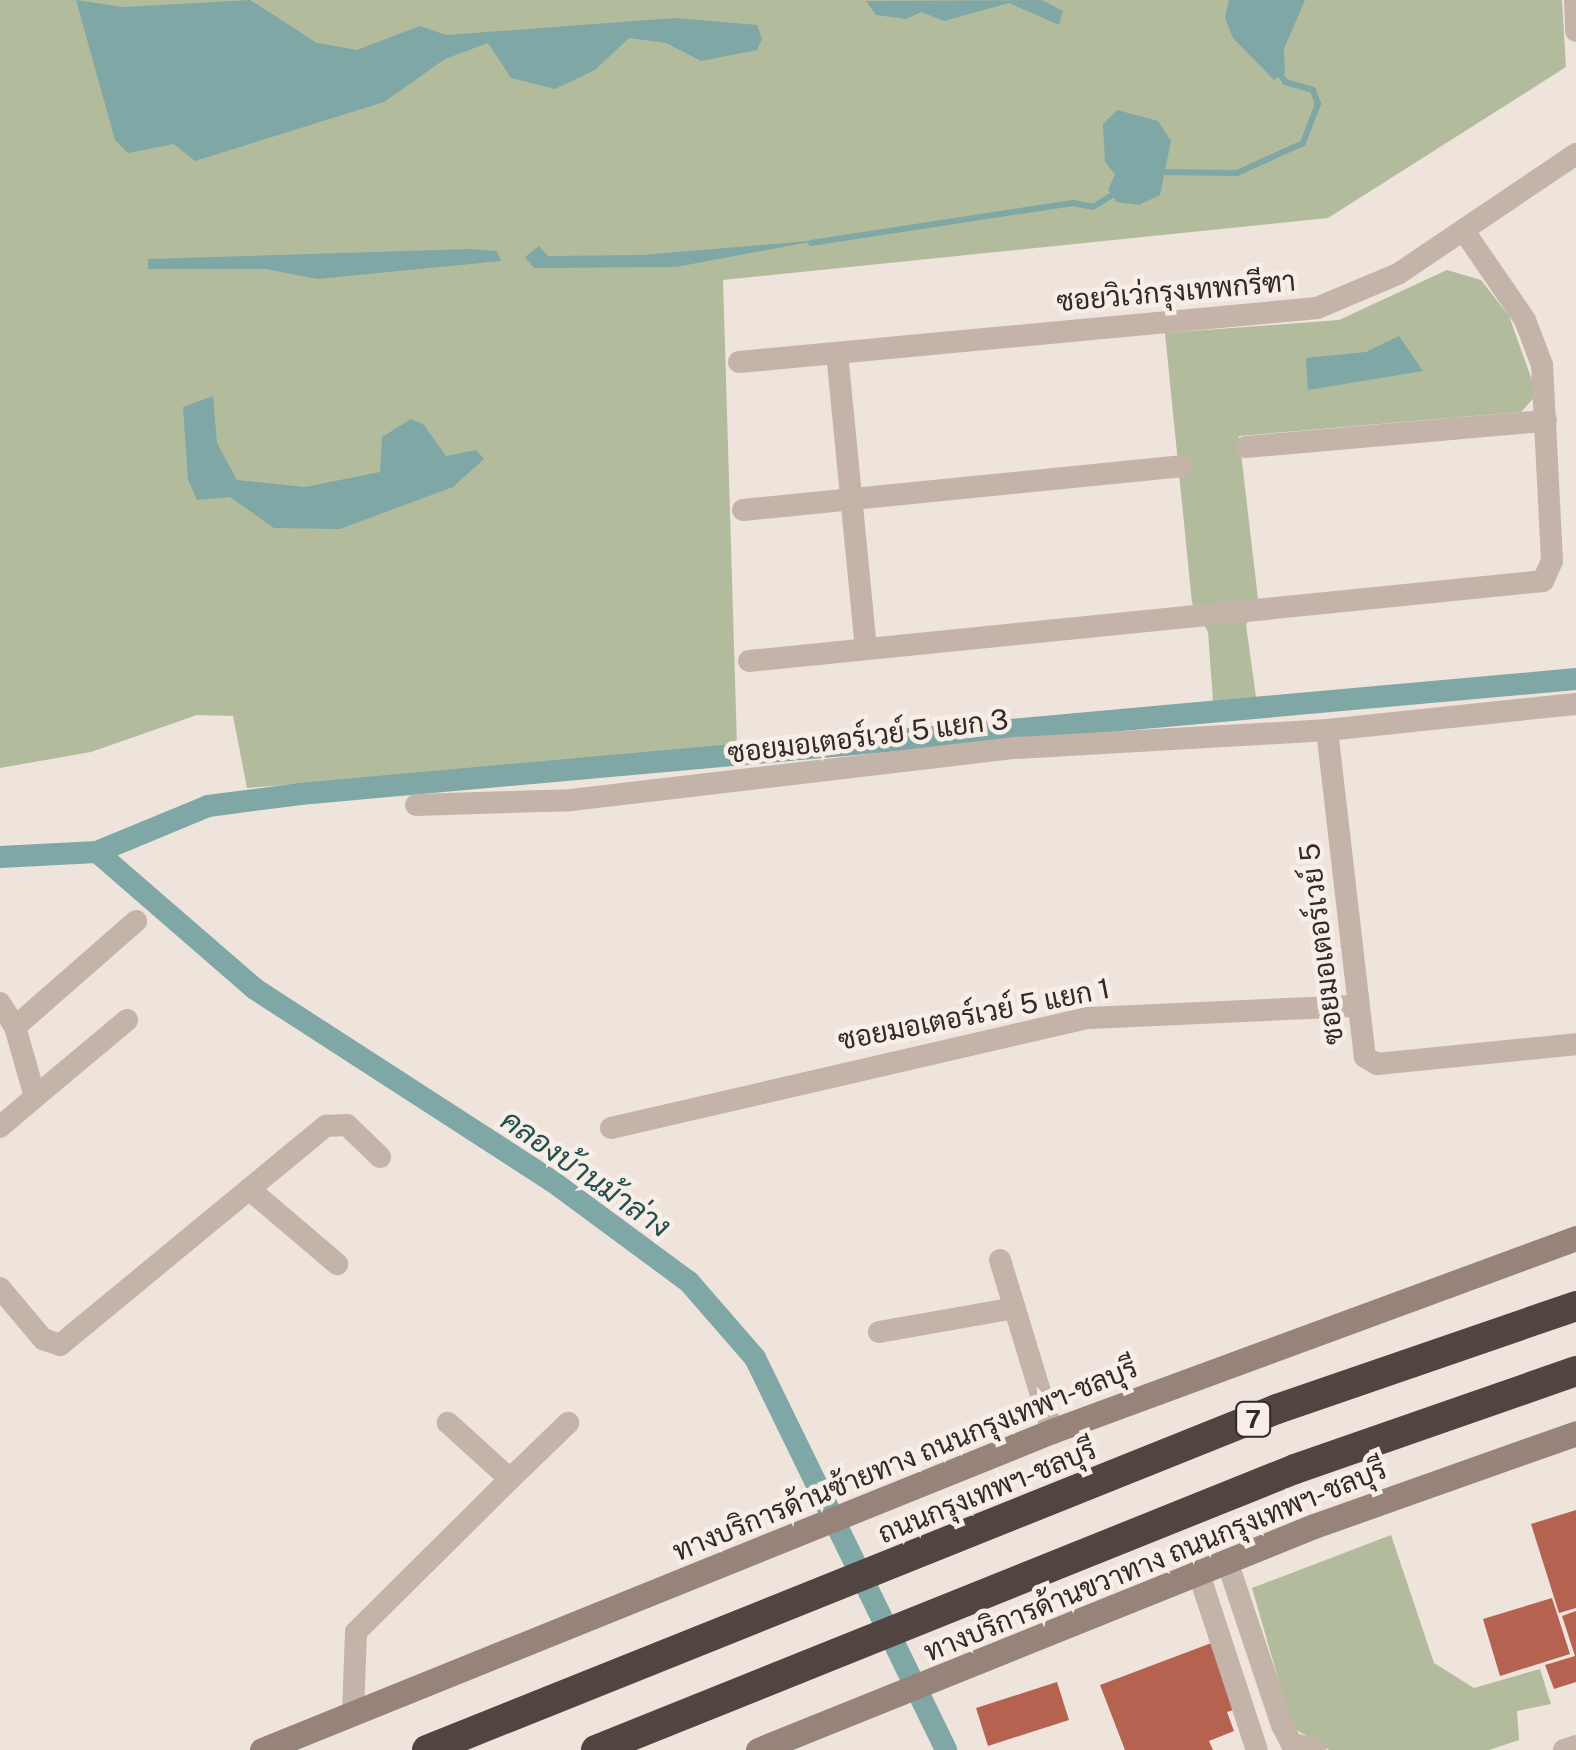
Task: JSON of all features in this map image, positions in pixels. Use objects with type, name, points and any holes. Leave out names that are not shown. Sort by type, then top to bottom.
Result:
[{"type":"highway","name":"ถนนกรุงเทพฯ-ชลบุรี","points":[[427,1750],[1278,1409],[1576,1306]]},
{"type":"highway","name":"7","points":[[596,1750],[1296,1469],[1576,1371]]},
{"type":"main road","name":"ทางบริการด้านซ้ายทาง ถนนกรุงเทพฯ-ชลบุรี","points":[[262,1750],[1052,1431],[1576,1238]]},
{"type":"main road","name":"ทางบริการด้านขวาทาง ถนนกรุงเทพฯ-ชลบุรี","points":[[758,1750],[1198,1571],[1576,1433]]},
{"type":"street","points":[[1575,0],[1576,31]]},
{"type":"street","name":"ซอยวิเว่กรุงเทพกรีฑา","points":[[740,362],[1318,308],[1398,274],[1576,154]]},
{"type":"street","points":[[750,660],[1543,580],[1552,561],[1546,421],[1535,340],[1464,232]]},
{"type":"street","points":[[838,353],[866,649]]},
{"type":"street","points":[[1246,447],[1546,421]]},
{"type":"street","points":[[743,510],[1182,466]]},
{"type":"street","name":"ซอยมอเตอร์เวย์ 5 แยก 3","points":[[416,805],[571,800],[1017,748],[1328,730],[1576,704]]},
{"type":"street","name":"ซอยมอเตอร์เวย์ 5","points":[[1328,730],[1362,1052],[1377,1064],[1576,1044]]},
{"type":"street","points":[[15,1027],[136,921]]},
{"type":"street","points":[[0,1003],[15,1027],[35,1098]]},
{"type":"street","name":"ซอยมอเตอร์เวย์ 5 แยก 1","points":[[611,1128],[1089,1018],[1356,1006]]},
{"type":"street","points":[[0,1127],[127,1020]]},
{"type":"street","points":[[0,1288],[43,1338],[60,1346],[336,1122],[380,1157]]},
{"type":"street","points":[[250,1189],[337,1264]]},
{"type":"street","points":[[1000,1260],[1052,1431]]},
{"type":"street","points":[[879,1332],[1015,1308]]},
{"type":"street","points":[[353,1714],[356,1632],[568,1423]]},
{"type":"street","points":[[448,1424],[510,1479]]},
{"type":"street","points":[[1227,1561],[1291,1743]]},
{"type":"street","points":[[1198,1571],[1257,1750]]},
{"type":"street","points":[[1265,1750],[1291,1743],[1316,1750]]},
{"type":"street","points":[[1564,1750],[1576,1746]]},
{"type":"green space","points":[[0,0],[1562,0],[1566,67],[1328,218],[723,280],[737,745],[247,788],[233,716],[197,715],[91,752],[0,768]]},
{"type":"green space","points":[[1447,270],[1481,280],[1509,316],[1537,394],[1521,412],[1239,436],[1258,599],[1246,625],[1256,697],[1213,701],[1208,632],[1192,603],[1165,333],[1339,320]]},
{"type":"green space","points":[[1391,1535],[1434,1663],[1474,1688],[1540,1669],[1551,1704],[1517,1711],[1519,1740],[1489,1750],[1329,1750],[1292,1727],[1252,1588]]},
{"type":"water","points":[[76,0],[123,7],[250,0],[317,43],[357,50],[420,26],[446,35],[675,18],[757,25],[762,39],[757,50],[701,61],[666,43],[629,38],[595,70],[555,89],[511,78],[488,43],[445,59],[384,102],[195,161],[174,144],[128,153],[115,140]]},
{"type":"water","points":[[1042,0],[1063,11],[1059,25],[1009,3],[944,21],[921,12],[906,19],[876,15],[866,1]]},
{"type":"water","points":[[1229,0],[1305,0],[1284,49],[1285,73],[1274,80],[1233,38],[1225,18]]},
{"type":"water","points":[[1117,110],[1158,121],[1171,141],[1160,195],[1139,205],[1117,202],[1108,190],[1115,174],[1105,162],[1103,124]]},
{"type":"water","points":[[820,240],[676,267],[534,268],[525,257],[539,246],[548,256],[642,255]]},
{"type":"water","points":[[497,251],[501,261],[317,279],[266,269],[148,269],[148,259]]},
{"type":"water","points":[[1399,336],[1423,371],[1308,390],[1306,358],[1366,352]]},
{"type":"water","points":[[213,396],[217,443],[237,480],[305,487],[380,472],[382,437],[411,419],[424,425],[446,456],[476,450],[484,459],[453,487],[340,529],[274,528],[230,497],[197,500],[188,480],[183,407]]},
{"type":"building","points":[[1576,1510],[1576,1608],[1559,1613],[1531,1524]]},
{"type":"building","points":[[1552,1598],[1570,1654],[1500,1676],[1483,1619]]},
{"type":"building","points":[[1576,1611],[1576,1682],[1554,1689],[1545,1665],[1575,1656],[1562,1616]]},
{"type":"building","points":[[1214,1642],[1239,1708],[1227,1712],[1234,1731],[1209,1741],[1213,1750],[1125,1750],[1100,1685]]},
{"type":"building","points":[[1057,1682],[1069,1720],[988,1746],[976,1708]]},
{"type":"waterway","points":[[1158,172],[1237,173],[1303,143],[1318,104],[1313,90],[1285,82],[1278,70]]},
{"type":"waterway","points":[[811,243],[1073,203],[1093,207],[1119,191]]},
{"type":"waterway","points":[[97,852],[208,806],[300,794],[1576,679]]},
{"type":"waterway","name":"คลองบ้านม้าล่าง","points":[[0,857],[97,852],[255,989],[552,1181],[689,1282],[755,1358],[946,1750]]}]
